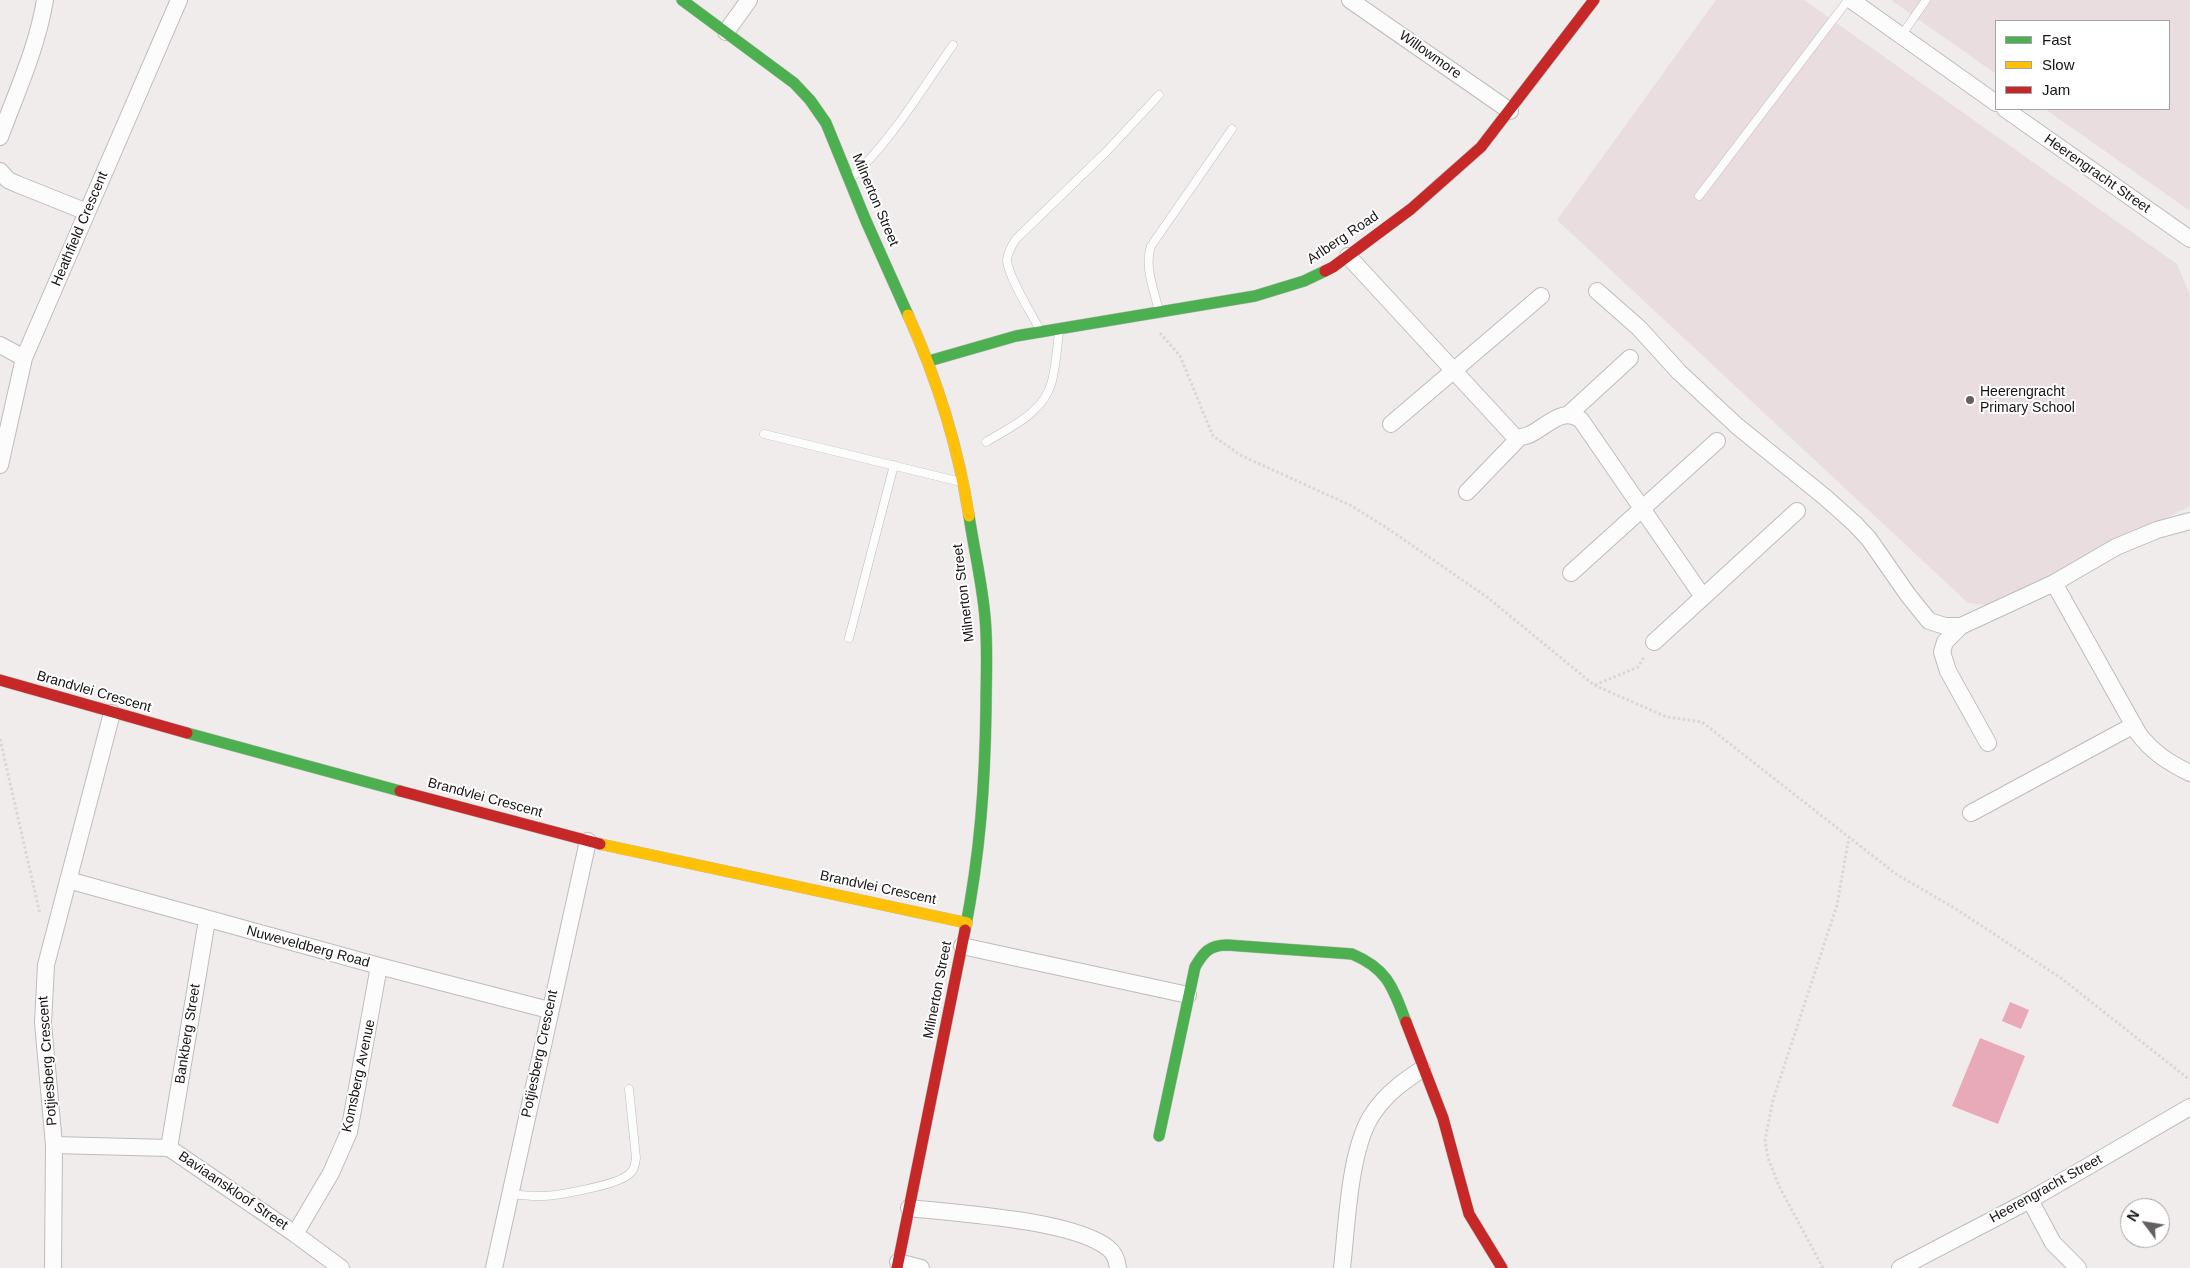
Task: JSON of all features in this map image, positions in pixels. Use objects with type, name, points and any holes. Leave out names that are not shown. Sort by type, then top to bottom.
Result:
[{"type":"street","points":[[0,137],[24,77],[41,22],[45,0]]},
{"type":"street","name":"Heathfield Crescent","points":[[0,465],[24,358],[177,9],[179,0]]},
{"type":"street","name":"Milnerton Street","points":[[682,0],[794,83],[810,100],[826,123],[929,361],[942,402],[962,483],[985,617],[985,776],[981,831],[967,923],[897,1265]]},
{"type":"street","points":[[726,32],[749,0]]},
{"type":"street","name":"Willowmore","points":[[1350,0],[1510,111]]},
{"type":"street","name":"Arlberg Road","points":[[929,361],[1016,336],[1144,316],[1264,293],[1304,281],[1333,266],[1411,209],[1481,146],[1510,111],[1594,0]]},
{"type":"street","points":[[1849,0],[1995,102]]},
{"type":"street","name":"Heerengracht Street","points":[[2006,110],[2190,240]]},
{"type":"street","points":[[0,171],[8,180],[87,212]]},
{"type":"street","points":[[1348,256],[1512,435],[1519,438]]},
{"type":"street","points":[[1597,291],[1639,328],[1679,372],[1737,426],[1855,524],[1869,539],[1908,595],[1929,621],[1945,626],[1962,626]]},
{"type":"street","points":[[1391,424],[1541,296]]},
{"type":"street","points":[[0,346],[24,358]]},
{"type":"street","points":[[1467,492],[1519,438],[1568,414],[1630,358]]},
{"type":"street","points":[[1568,414],[1575,415],[1585,426],[1703,597]]},
{"type":"street","points":[[1572,573],[1717,441]]},
{"type":"street","points":[[1654,642],[1797,511]]},
{"type":"street","points":[[1988,743],[1948,671],[1942,652],[1945,642],[1962,626],[2054,583],[2116,547],[2157,530],[2190,521]]},
{"type":"street","points":[[2054,583],[2147,745],[2190,773]]},
{"type":"street","name":"Brandvlei Crescent","points":[[0,680],[112,713],[588,841],[967,923]]},
{"type":"street","name":"Potjiesberg Crescent","points":[[53,1268],[54,1145],[42,1023],[43,991],[46,965],[112,713]]},
{"type":"street","points":[[1971,813],[2134,725]]},
{"type":"street","name":"Potjiesberg Crescent","points":[[494,1268],[549,1010],[588,841]]},
{"type":"street","name":"Nuweveldberg Road","points":[[68,880],[207,920],[549,1010]]},
{"type":"street","name":"Bankberg Street","points":[[169,1148],[207,920]]},
{"type":"street","points":[[1159,1136],[1188,995],[1199,958],[1204,952],[1220,945],[1352,954],[1366,960],[1379,969],[1391,983],[1422,1069],[1443,1118],[1469,1214],[1502,1268]]},
{"type":"street","points":[[962,946],[1188,995]]},
{"type":"street","name":"Komsberg Avenue","points":[[295,1234],[331,1173],[349,1132],[379,966]]},
{"type":"street","points":[[1342,1268],[1355,1161],[1364,1132],[1372,1114],[1387,1096],[1422,1069]]},
{"type":"street","name":"Heerengracht Street","points":[[1900,1268],[2030,1200],[2190,1107]]},
{"type":"street","name":"Baviaanskloof Street","points":[[54,1145],[169,1148],[295,1234],[340,1268]]},
{"type":"street","points":[[2030,1200],[2053,1242],[2078,1268]]},
{"type":"street","points":[[909,1208],[998,1219],[1080,1233],[1108,1248],[1113,1253],[1118,1268]]},
{"type":"street","points":[[897,1265],[921,1268]]},
{"type":"lane","points":[[1699,196],[1849,0]]},
{"type":"lane","points":[[1901,36],[1926,0]]},
{"type":"lane","points":[[850,180],[871,160],[891,134],[953,44]]},
{"type":"lane","points":[[1041,332],[1010,271],[1007,259],[1010,248],[1016,238],[1108,151],[1159,95]]},
{"type":"lane","points":[[1159,313],[1148,265],[1148,255],[1151,246],[1232,129]]},
{"type":"lane","points":[[986,442],[1038,408],[1048,392],[1052,381],[1060,328]]},
{"type":"lane","points":[[764,434],[962,483]]},
{"type":"lane","points":[[848,638],[894,465]]},
{"type":"lane","points":[[510,1194],[539,1196],[569,1192],[621,1180],[629,1175],[634,1169],[636,1158],[629,1088]]},
{"type":"path","points":[[1144,316],[1180,356],[1213,436],[1242,456],[1350,505],[1384,526],[1487,597],[1594,685],[1667,716],[1702,722],[1896,874],[1956,909],[2061,978],[2190,1080]]},
{"type":"path","points":[[1594,685],[1638,667],[1654,642]]},
{"type":"path","points":[[0,739],[37,896],[41,923]]},
{"type":"path","points":[[1824,1268],[1779,1186],[1768,1158],[1765,1140],[1773,1100],[1837,906],[1849,837]]},
{"type":"shaded area","name":"Heerengracht Primary School","points":[[1716,0],[1804,0],[2177,264],[2190,295],[2190,506],[1994,606],[1968,603],[1557,220]]},
{"type":"shaded area","points":[[1891,0],[2190,0],[2190,211],[2046,110],[2170,110],[2170,20],[1995,20],[1995,73]]},
{"type":"shaded area","points":[[2010,1002],[2029,1010],[2021,1029],[2002,1021]]},
{"type":"shaded area","points":[[1980,1038],[2025,1056],[1998,1124],[1952,1106]]},
{"type":"traffic: fast","points":[[682,0],[794,83],[810,100],[826,123],[866,221],[908,315]]},
{"type":"traffic: fast","points":[[929,361],[1016,336],[1255,296],[1304,281],[1325,271]]},
{"type":"traffic: fast","points":[[965,930],[981,819],[987,662],[984,604],[969,516]]},
{"type":"traffic: fast","points":[[187,733],[400,791]]},
{"type":"traffic: fast","points":[[1159,1136],[1195,967],[1211,948],[1227,945],[1352,954],[1374,966],[1388,981],[1406,1022]]},
{"type":"traffic: slow","points":[[908,315],[937,388],[953,439],[969,516]]},
{"type":"traffic: slow","points":[[600,844],[967,923]]},
{"type":"traffic: jam","points":[[1325,271],[1411,209],[1481,147],[1594,0]]},
{"type":"traffic: jam","points":[[0,680],[187,733]]},
{"type":"traffic: jam","points":[[400,791],[600,844]]},
{"type":"traffic: jam","points":[[897,1268],[965,930]]},
{"type":"traffic: jam","points":[[1406,1022],[1443,1118],[1469,1214],[1502,1268]]},
{"type":"place","name":"Heerengracht Primary School","points":[[1970,400]]}]
